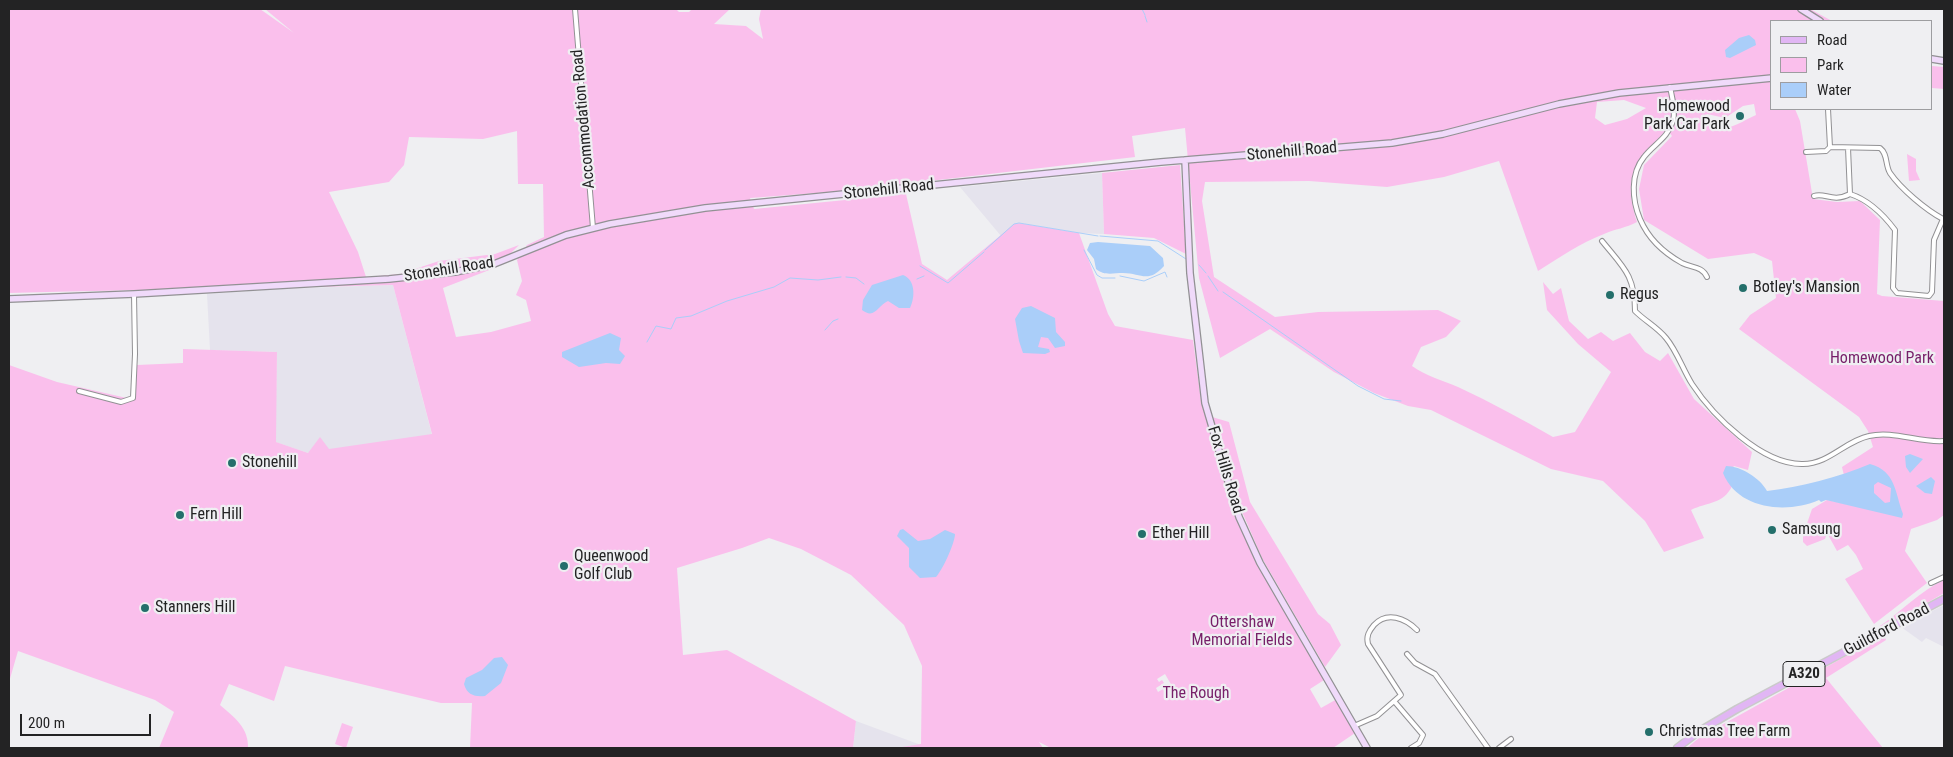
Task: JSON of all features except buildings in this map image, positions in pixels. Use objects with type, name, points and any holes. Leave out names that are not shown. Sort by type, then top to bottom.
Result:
[{"type":"main road","name":"Guildford Road","points":[[1677,748],[1698,732],[1737,709],[1943,600]]},
{"type":"street","name":"Accommodation Road","points":[[575,9],[593,228]]},
{"type":"street","points":[[1801,9],[1818,20]]},
{"type":"street","name":"Stonehill Road","points":[[9,299],[134,294],[390,278],[455,272],[485,267],[566,235],[593,228],[705,208],[1185,160],[1392,143],[1443,134],[1559,104],[1670,87],[1770,78]]},
{"type":"street","points":[[1670,87],[1674,107],[1673,120],[1664,138],[1644,157],[1638,166],[1634,182],[1634,200],[1645,231],[1657,244],[1684,264],[1700,268],[1707,278]]},
{"type":"street","points":[[1828,110],[1830,147]]},
{"type":"street","points":[[1806,152],[1826,151],[1830,147],[1880,148],[1883,150],[1889,172],[1926,209],[1944,220],[1934,240],[1932,292],[1929,296],[1897,293],[1893,288],[1895,230],[1870,203],[1863,198],[1850,194],[1834,199],[1820,195],[1814,196]]},
{"type":"street","points":[[1848,148],[1850,194]]},
{"type":"street","name":"Fox Hills Road","points":[[1185,160],[1190,273],[1206,403],[1232,495],[1239,517],[1260,563],[1367,748]]},
{"type":"street","points":[[1602,241],[1632,282],[1635,292],[1635,311],[1654,324],[1668,341],[1678,361],[1704,401],[1734,431],[1752,445],[1785,461],[1802,464],[1816,463],[1832,456],[1849,444],[1867,436],[1878,434],[1914,440],[1944,441]]},
{"type":"street","points":[[79,391],[121,402],[133,398],[136,354],[134,294]]},
{"type":"street","points":[[1930,583],[1944,578]]},
{"type":"street","points":[[1354,726],[1376,716],[1401,693],[1371,650],[1367,639],[1368,634],[1377,622],[1390,617],[1406,621],[1417,630]]},
{"type":"street","points":[[1407,654],[1415,663],[1434,674],[1488,748]]},
{"type":"street","points":[[1394,701],[1423,735],[1419,743],[1411,748]]},
{"type":"street","points":[[1498,748],[1511,739]]},
{"type":"shaded area","points":[[1102,173],[1104,234],[1079,233],[1019,223],[1001,236],[960,187]]},
{"type":"shaded area","points":[[393,285],[432,435],[308,453],[275,442],[277,352],[210,350],[207,294],[277,289]]},
{"type":"shaded area","points":[[1944,605],[1944,647],[1926,638],[1922,642],[1901,627]]},
{"type":"shaded area","points":[[856,721],[921,745],[896,748],[853,748]]},
{"type":"green space","points":[[9,9],[260,9],[294,33],[265,9],[676,9],[679,12],[689,12],[692,9],[730,9],[714,24],[746,26],[763,39],[759,19],[761,9],[1810,9],[1830,20],[1770,20],[1770,110],[1795,110],[1800,121],[1813,199],[1837,202],[1860,201],[1880,220],[1877,294],[1944,301],[1944,515],[1937,520],[1911,529],[1905,551],[1927,583],[1874,624],[1845,579],[1863,569],[1848,545],[1837,551],[1827,533],[1825,539],[1807,546],[1803,542],[1803,535],[1812,509],[1827,500],[1851,505],[1842,467],[1873,447],[1868,431],[1859,417],[1739,329],[1750,315],[1776,298],[1772,261],[1754,253],[1708,259],[1644,220],[1639,189],[1644,165],[1672,136],[1667,129],[1647,151],[1635,170],[1631,191],[1637,222],[1587,242],[1538,271],[1499,161],[1444,177],[1387,187],[1309,181],[1205,182],[1202,201],[1214,277],[1275,317],[1318,312],[1438,310],[1461,321],[1446,337],[1421,347],[1412,366],[1518,417],[1553,437],[1575,432],[1611,372],[1578,344],[1547,310],[1543,282],[1553,294],[1561,288],[1569,321],[1588,339],[1601,332],[1613,341],[1630,333],[1645,352],[1660,361],[1668,353],[1694,399],[1752,452],[1748,470],[1734,466],[1726,478],[1732,486],[1729,492],[1714,502],[1691,510],[1704,538],[1664,552],[1645,521],[1603,481],[1551,469],[1431,410],[1408,406],[1374,393],[1334,372],[1270,329],[1220,358],[1199,278],[1185,128],[1132,136],[1135,157],[844,191],[750,198],[754,209],[906,194],[922,264],[947,280],[1014,224],[1019,223],[1079,233],[1108,314],[1115,326],[1193,340],[1201,401],[1237,515],[1252,554],[1324,680],[1310,689],[1321,708],[1337,699],[1355,733],[1333,748],[1051,748],[1039,742],[1043,748],[896,748],[921,744],[922,666],[904,625],[851,575],[801,549],[769,538],[677,568],[683,655],[727,650],[856,721],[853,748],[470,748],[472,703],[441,703],[285,666],[274,701],[229,684],[220,705],[240,724],[248,741],[248,748],[159,748],[174,712],[155,700],[18,651],[9,682],[9,365],[57,382],[131,399],[137,365],[183,363],[183,349],[277,352],[276,442],[308,453],[320,437],[329,449],[432,434],[393,285],[9,293]],"holes":[[[1624,100],[1646,108],[1627,119],[1605,125],[1595,118],[1597,102]],[[1754,104],[1756,115],[1723,129],[1709,126],[1702,121],[1707,114],[1725,118],[1743,106]],[[517,131],[518,184],[543,184],[544,237],[527,245],[517,260],[522,281],[516,295],[526,300],[531,321],[491,332],[456,337],[443,288],[497,267],[519,245],[495,254],[439,261],[400,274],[366,277],[358,252],[329,192],[389,182],[404,165],[409,137],[483,139]],[[1165,674],[1172,686],[1165,693],[1163,689],[1158,692],[1156,688],[1164,683],[1162,680],[1159,682],[1157,679]]]},
{"type":"green space","points":[[1933,66],[1944,67],[1944,89],[1933,88]]},
{"type":"green space","points":[[1907,154],[1916,159],[1916,171],[1920,180],[1909,181]]},
{"type":"green space","points":[[1180,165],[1186,254],[1154,238],[1104,234],[1102,173]]},
{"type":"green space","points":[[1212,417],[1229,422],[1250,502],[1318,614],[1330,624],[1341,645],[1325,667],[1262,558],[1237,500]]},
{"type":"green space","points":[[1944,580],[1944,593],[1879,631],[1880,626],[1919,595]]},
{"type":"green space","points":[[1884,635],[1886,640],[1826,678],[1883,748],[1687,748],[1700,737]]},
{"type":"green space","points":[[342,723],[353,727],[346,748],[335,744]]},
{"type":"water","points":[[1749,35],[1755,40],[1756,45],[1730,58],[1726,57],[1725,50],[1739,38]]},
{"type":"water","points":[[1090,243],[1150,246],[1163,258],[1164,266],[1149,276],[1129,273],[1102,273],[1096,269],[1094,259],[1087,250]]},
{"type":"water","points":[[903,275],[907,277],[912,285],[913,299],[910,308],[899,308],[888,301],[873,313],[866,313],[862,310],[863,300],[872,285]]},
{"type":"water","points":[[1031,306],[1055,318],[1056,332],[1065,342],[1065,346],[1055,348],[1048,338],[1041,337],[1038,347],[1049,349],[1050,352],[1045,354],[1023,353],[1015,319],[1022,308]]},
{"type":"water","points":[[610,333],[621,338],[619,350],[625,356],[620,364],[606,363],[579,367],[562,357],[562,352]]},
{"type":"water","points":[[1910,454],[1923,459],[1910,473],[1906,467],[1905,456]]},
{"type":"water","points":[[1870,464],[1879,467],[1890,477],[1903,514],[1902,518],[1826,500],[1793,507],[1765,506],[1740,495],[1730,485],[1723,473],[1726,466],[1744,470],[1755,477],[1767,491],[1819,481]],"holes":[[[1878,482],[1891,488],[1890,502],[1885,503],[1874,493],[1874,485]]]},
{"type":"water","points":[[1931,477],[1935,481],[1932,494],[1925,493],[1916,486]]},
{"type":"water","points":[[903,529],[918,541],[930,539],[945,530],[955,534],[948,557],[936,577],[920,578],[909,567],[909,548],[897,536],[900,530]]},
{"type":"water","points":[[502,657],[508,665],[501,683],[485,696],[475,696],[469,693],[464,684],[466,678],[482,670],[494,658]]},
{"type":"waterway","points":[[1142,9],[1145,15]]},
{"type":"waterway","points":[[1145,16],[1147,22]]},
{"type":"waterway","points":[[985,250],[1014,224],[1019,223],[1098,236]]},
{"type":"waterway","points":[[1100,236],[1158,241],[1186,259]]},
{"type":"waterway","points":[[1084,250],[1097,275],[1102,278],[1115,278]]},
{"type":"waterway","points":[[920,266],[948,283],[984,252]]},
{"type":"waterway","points":[[1199,265],[1206,273]]},
{"type":"waterway","points":[[1120,276],[1144,281],[1165,272],[1167,277]]},
{"type":"waterway","points":[[917,279],[924,276]]},
{"type":"waterway","points":[[1208,276],[1218,291]]},
{"type":"waterway","points":[[647,342],[656,326],[671,329],[676,318],[691,316],[727,301],[774,287],[790,278],[818,280],[841,277]]},
{"type":"waterway","points":[[846,277],[856,278],[864,284]]},
{"type":"waterway","points":[[1223,292],[1358,386],[1384,399],[1401,401]]},
{"type":"waterway","points":[[825,330],[833,321],[838,319]]},
{"type":"place","name":"Homewood Park Car Park","points":[[1740,116]]},
{"type":"place","name":"Botley's Mansion","points":[[1743,288]]},
{"type":"place","name":"Regus","points":[[1610,295]]},
{"type":"place","name":"Stonehill","points":[[232,463]]},
{"type":"place","name":"Fern Hill","points":[[180,515]]},
{"type":"place","name":"Samsung","points":[[1772,530]]},
{"type":"place","name":"Ether Hill","points":[[1142,534]]},
{"type":"place","name":"Queenwood Golf Club","points":[[564,566]]},
{"type":"place","name":"Stanners Hill","points":[[145,608]]},
{"type":"place","name":"Christmas Tree Farm","points":[[1649,732]]},
{"type":"park label","name":"Homewood Park","points":[[1882,359]]},
{"type":"park label","name":"Ottershaw Memorial Fields","points":[[1242,632]]},
{"type":"park label","name":"The Rough","points":[[1196,694]]}]
